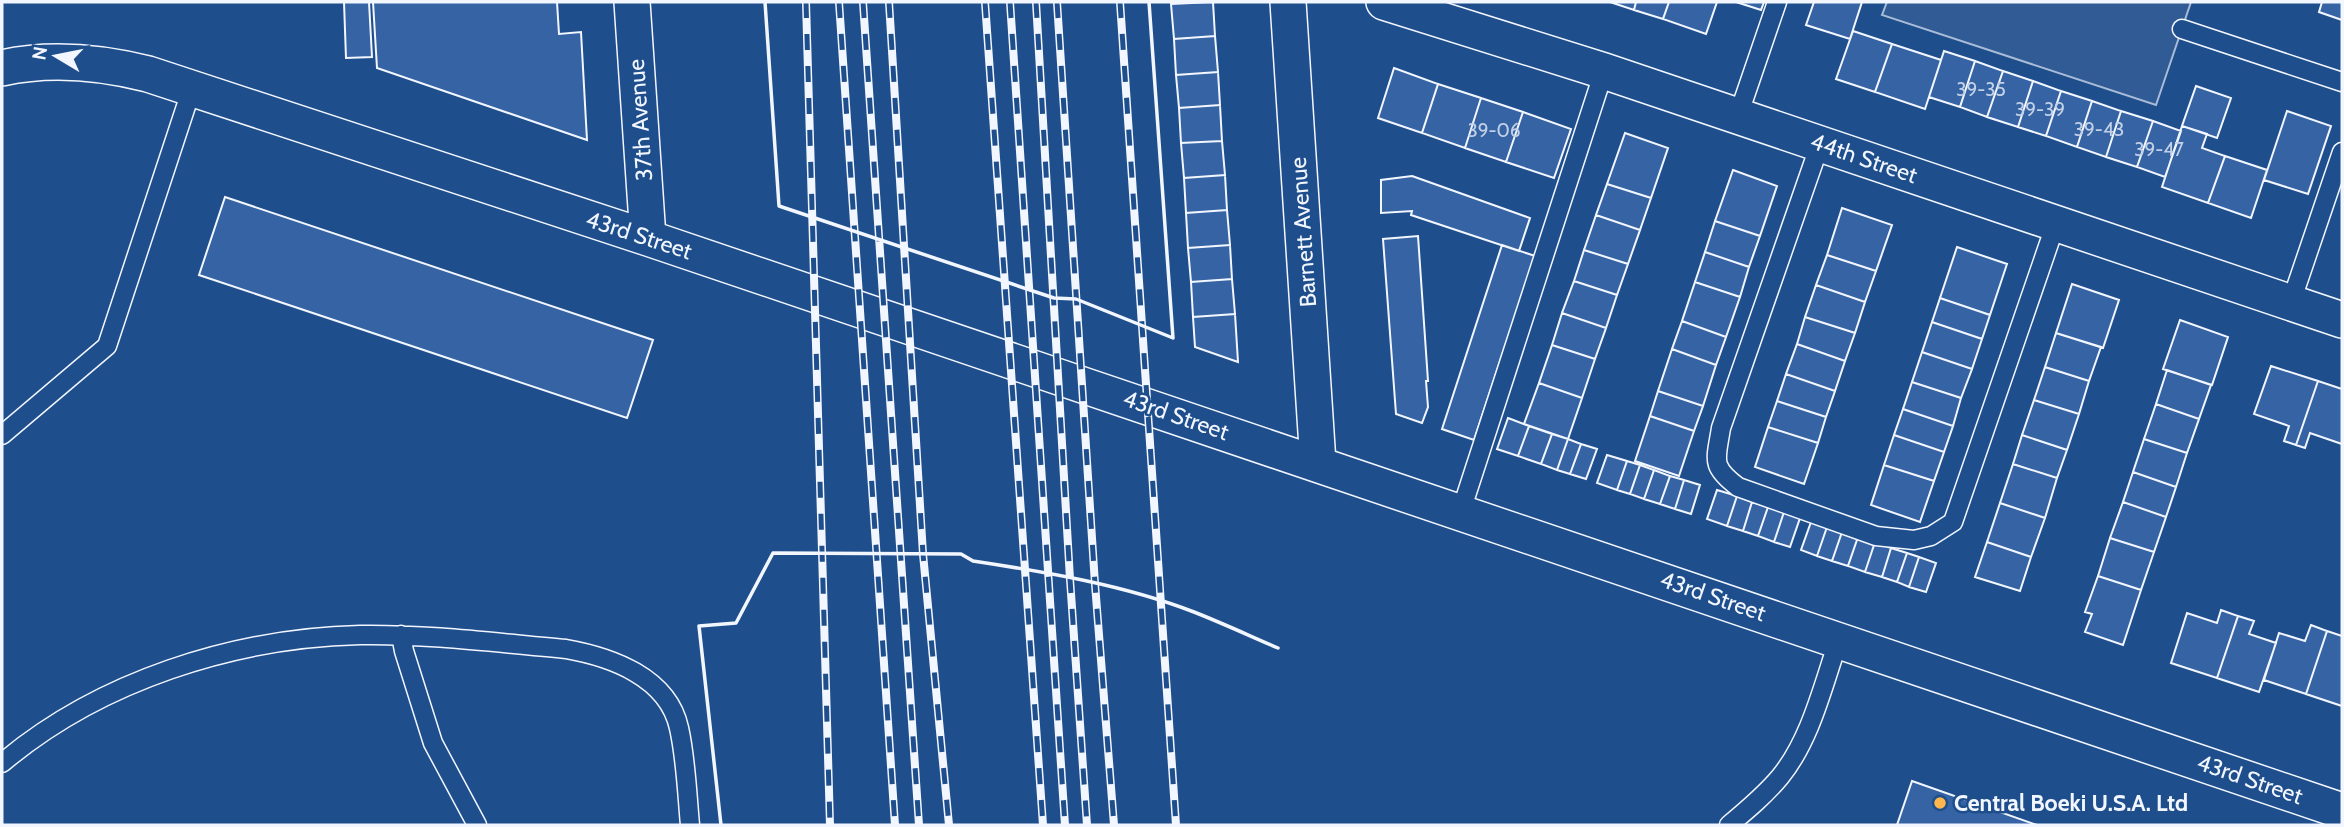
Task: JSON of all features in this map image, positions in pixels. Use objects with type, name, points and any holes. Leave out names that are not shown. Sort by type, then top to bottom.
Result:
[{"type":"street","name":"37th Avenue","points":[[632,2],[648,238]]},
{"type":"street","name":"Barnett Avenue","points":[[1288,2],[1318,463]]},
{"type":"street","name":"44th Street","points":[[1384,2],[1604,71],[2342,320]]},
{"type":"street","name":"43rd Street","points":[[2,68],[23,63],[66,61],[118,66],[192,88],[1461,511],[2342,811]]},
{"type":"lane","points":[[1738,116],[1777,2]]},
{"type":"lane","points":[[2182,29],[2342,82]]},
{"type":"lane","points":[[1461,511],[1604,71]]},
{"type":"lane","points":[[2,435],[107,346],[192,88]]},
{"type":"lane","points":[[1820,144],[1721,428],[1716,461],[1723,476],[1738,487],[1876,536],[1914,540],[1931,536],[1953,522],[2056,223]]},
{"type":"lane","points":[[2291,302],[2342,152]]},
{"type":"lane","points":[[2,763],[58,722],[80,710],[180,666],[222,654],[286,642],[357,635],[401,635],[566,649],[612,660],[628,667],[656,689],[674,713],[679,727],[690,825]]},
{"type":"lane","points":[[401,635],[433,743],[477,825]]},
{"type":"lane","points":[[1729,825],[1755,804],[1780,777],[1801,744],[1839,639]]},
{"type":"shaded area","points":[[1887,2],[2191,2],[2156,105],[1882,15]]},
{"type":"building","points":[[344,2],[369,2],[372,57],[346,58]]},
{"type":"building","points":[[373,2],[557,2],[559,34],[581,32],[587,140],[377,68]]},
{"type":"building","points":[[1213,2],[1215,36],[1174,39],[1171,4]]},
{"type":"building","points":[[1610,2],[1636,2],[1634,10]]},
{"type":"building","points":[[1636,2],[1669,2],[1663,19],[1634,10]]},
{"type":"building","points":[[1669,2],[1717,2],[1706,34],[1663,19]]},
{"type":"building","points":[[1736,2],[1764,2],[1761,10]]},
{"type":"building","points":[[1814,2],[1862,2],[1850,39],[1806,25]]},
{"type":"building","points":[[2322,2],[2342,2],[2342,20],[2319,12]]},
{"type":"building","points":[[1853,31],[1892,44],[1875,92],[1836,79]]},
{"type":"building","points":[[1215,36],[1218,72],[1176,75],[1174,39]]},
{"type":"building","points":[[1892,44],[1941,60],[1925,109],[1875,92]]},
{"type":"building","points":[[1944,51],[1975,61],[1960,107],[1929,97]]},
{"type":"building","points":[[1975,61],[2003,71],[1987,117],[1960,107]]},
{"type":"building","points":[[1394,68],[1438,84],[1422,133],[1378,118]]},
{"type":"building","points":[[2003,71],[2033,81],[2018,127],[1987,117]]},
{"type":"building","points":[[1218,72],[1220,105],[1179,108],[1176,75]]},
{"type":"building","points":[[2033,81],[2061,91],[2046,136],[2018,127]]},
{"type":"building","points":[[1438,84],[1481,98],[1465,148],[1422,133]]},
{"type":"building","points":[[2196,86],[2231,98],[2217,138],[2182,126]]},
{"type":"building","points":[[2061,91],[2092,101],[2077,147],[2046,136]]},
{"type":"building","points":[[1481,98],[1523,112],[1506,162],[1465,148]]},
{"type":"building","points":[[2092,101],[2121,111],[2106,157],[2077,147]]},
{"type":"building","points":[[1220,105],[1222,141],[1181,143],[1179,108]]},
{"type":"building","points":[[2121,111],[2153,121],[2137,167],[2106,157]]},
{"type":"building","points":[[2287,111],[2331,126],[2308,194],[2264,180]]},
{"type":"building","points":[[1523,112],[1571,129],[1554,178],[1506,162]]},
{"type":"building","points":[[2153,121],[2181,131],[2165,177],[2137,167]]},
{"type":"building","points":[[2182,126],[2207,134],[2202,148],[2225,156],[2208,203],[2162,187]]},
{"type":"building","points":[[1625,133],[1668,148],[1651,198],[1607,184]]},
{"type":"building","points":[[1222,141],[1225,175],[1184,178],[1181,143]]},
{"type":"building","points":[[2225,156],[2267,170],[2251,218],[2208,203]]},
{"type":"building","points":[[1733,170],[1777,186],[1760,236],[1715,221]]},
{"type":"building","points":[[1225,175],[1227,210],[1186,213],[1184,178]]},
{"type":"building","points":[[1412,176],[1530,218],[1519,251],[1411,215],[1412,211],[1381,213],[1381,180]]},
{"type":"building","points":[[1607,184],[1651,198],[1640,230],[1596,215]]},
{"type":"building","points":[[225,197],[653,340],[627,418],[199,275]]},
{"type":"building","points":[[1842,208],[1892,225],[1876,271],[1827,255]]},
{"type":"building","points":[[1227,210],[1230,245],[1188,248],[1186,213]]},
{"type":"building","points":[[1596,215],[1640,230],[1628,264],[1584,250]]},
{"type":"building","points":[[1715,221],[1760,236],[1749,267],[1705,252]]},
{"type":"building","points":[[1418,236],[1428,381],[1428,407],[1422,423],[1396,414],[1383,239]]},
{"type":"building","points":[[1230,245],[1232,279],[1191,282],[1188,248]]},
{"type":"building","points":[[1502,245],[1535,256],[1474,440],[1442,429]]},
{"type":"building","points":[[1957,247],[2007,264],[1990,315],[1940,298]]},
{"type":"building","points":[[1584,250],[1628,264],[1617,295],[1574,281]]},
{"type":"building","points":[[1705,252],[1749,267],[1740,297],[1695,282]]},
{"type":"building","points":[[1827,255],[1876,271],[1865,302],[1816,285]]},
{"type":"building","points":[[1232,279],[1235,314],[1193,317],[1191,282]]},
{"type":"building","points":[[1574,281],[1617,295],[1606,328],[1562,313]]},
{"type":"building","points":[[1695,282],[1740,297],[1726,337],[1682,321]]},
{"type":"building","points":[[2072,284],[2119,300],[2103,348],[2056,333]]},
{"type":"building","points":[[1816,285],[1865,302],[1855,333],[1805,317]]},
{"type":"building","points":[[1940,298],[1990,315],[1982,339],[1932,322]]},
{"type":"building","points":[[1562,313],[1606,328],[1595,359],[1552,345]]},
{"type":"building","points":[[1235,314],[1238,362],[1195,347],[1193,317]]},
{"type":"building","points":[[1805,317],[1855,333],[1845,361],[1797,344]]},
{"type":"building","points":[[2180,320],[2228,337],[2212,385],[2163,369]]},
{"type":"building","points":[[1682,321],[1726,337],[1716,365],[1672,349]]},
{"type":"building","points":[[1932,322],[1982,339],[1972,369],[1922,352]]},
{"type":"building","points":[[2056,333],[2101,347],[2089,381],[2045,367]]},
{"type":"building","points":[[1797,344],[1845,361],[1835,391],[1786,374]]},
{"type":"building","points":[[1552,345],[1595,359],[1582,398],[1539,383]]},
{"type":"building","points":[[1672,349],[1716,365],[1703,406],[1658,391]]},
{"type":"building","points":[[1922,352],[1972,369],[1961,398],[1912,382]]},
{"type":"building","points":[[2271,366],[2318,381],[2296,445],[2284,441],[2289,426],[2254,414]]},
{"type":"building","points":[[2045,367],[2089,381],[2079,414],[2034,400]]},
{"type":"building","points":[[2167,370],[2211,385],[2199,419],[2156,404]]},
{"type":"building","points":[[1786,374],[1835,391],[1826,417],[1777,401]]},
{"type":"building","points":[[2318,381],[2342,389],[2342,444],[2310,433],[2305,448],[2296,445]]},
{"type":"building","points":[[1912,382],[1961,398],[1953,426],[1903,409]]},
{"type":"building","points":[[1539,383],[1582,398],[1568,439],[1524,424]]},
{"type":"building","points":[[1658,391],[1703,406],[1694,431],[1650,416]]},
{"type":"building","points":[[2034,400],[2079,414],[2067,450],[2022,435]]},
{"type":"building","points":[[1777,401],[1826,417],[1818,443],[1768,427]]},
{"type":"building","points":[[2156,404],[2199,419],[2187,453],[2144,439]]},
{"type":"building","points":[[1903,409],[1953,426],[1944,452],[1894,435]]},
{"type":"building","points":[[1650,416],[1694,431],[1679,476],[1635,461]]},
{"type":"building","points":[[1508,418],[1529,426],[1518,456],[1497,449]]},
{"type":"building","points":[[1529,426],[1552,434],[1541,464],[1518,456]]},
{"type":"building","points":[[1768,427],[1818,443],[1804,484],[1755,467]]},
{"type":"building","points":[[1552,434],[1568,439],[1557,470],[1541,464]]},
{"type":"building","points":[[1894,435],[1944,452],[1934,481],[1884,465]]},
{"type":"building","points":[[2022,435],[2067,450],[2057,478],[2013,464]]},
{"type":"building","points":[[1568,439],[1581,444],[1570,474],[1557,470]]},
{"type":"building","points":[[2144,439],[2187,453],[2176,487],[2133,472]]},
{"type":"building","points":[[1581,444],[1597,449],[1586,479],[1570,474]]},
{"type":"building","points":[[1607,455],[1627,461],[1617,490],[1597,483]]},
{"type":"building","points":[[1627,461],[1640,465],[1630,494],[1617,490]]},
{"type":"building","points":[[2013,464],[2057,478],[2045,518],[2000,503]]},
{"type":"building","points":[[1640,465],[1654,470],[1644,499],[1630,494]]},
{"type":"building","points":[[1884,465],[1934,481],[1920,522],[1871,505]]},
{"type":"building","points":[[1654,470],[1670,476],[1660,504],[1644,499]]},
{"type":"building","points":[[2133,472],[2176,487],[2166,517],[2123,502]]},
{"type":"building","points":[[1670,476],[1684,480],[1675,509],[1660,504]]},
{"type":"building","points":[[1684,480],[1700,485],[1691,514],[1675,509]]},
{"type":"building","points":[[1717,490],[1737,496],[1727,526],[1707,519]]},
{"type":"building","points":[[1737,496],[1752,502],[1743,531],[1727,526]]},
{"type":"building","points":[[1752,502],[1768,507],[1758,536],[1743,531]]},
{"type":"building","points":[[2123,502],[2166,517],[2154,552],[2110,538]]},
{"type":"building","points":[[2000,503],[2045,518],[2031,557],[1987,542]]},
{"type":"building","points":[[1768,507],[1784,512],[1774,542],[1758,536]]},
{"type":"building","points":[[1784,512],[1800,518],[1790,547],[1774,542]]},
{"type":"building","points":[[1811,522],[1827,527],[1817,556],[1801,550]]},
{"type":"building","points":[[1827,527],[1842,532],[1832,561],[1817,556]]},
{"type":"building","points":[[1842,532],[1858,537],[1848,566],[1832,561]]},
{"type":"building","points":[[1858,537],[1875,542],[1865,572],[1848,566]]},
{"type":"building","points":[[2110,538],[2154,552],[2141,590],[2098,576]]},
{"type":"building","points":[[1875,542],[1891,548],[1882,577],[1865,572]]},
{"type":"building","points":[[1987,542],[2031,557],[2020,591],[1975,577]]},
{"type":"building","points":[[1891,548],[1907,553],[1897,582],[1882,577]]},
{"type":"building","points":[[1907,553],[1919,557],[1909,587],[1897,582]]},
{"type":"building","points":[[1919,557],[1936,563],[1926,592],[1909,587]]},
{"type":"building","points":[[2098,576],[2141,590],[2123,645],[2085,632],[2092,614],[2085,612]]},
{"type":"building","points":[[2221,610],[2238,616],[2217,678],[2171,663],[2187,613],[2217,623]]},
{"type":"building","points":[[2238,616],[2254,621],[2249,634],[2276,643],[2259,692],[2217,678]]},
{"type":"building","points":[[2311,625],[2327,631],[2306,694],[2264,680],[2279,633],[2305,641]]},
{"type":"building","points":[[2327,631],[2342,636],[2342,706],[2306,694]]},
{"type":"building","name":"Central Boeki U.S.A. Ltd","points":[[1912,781],[2037,825],[1897,825]]},
{"type":"railway","points":[[806,2],[830,825]]},
{"type":"railway","points":[[839,2],[895,825]]},
{"type":"railway","points":[[863,2],[919,825]]},
{"type":"railway","points":[[889,2],[923,554],[949,825]]},
{"type":"railway","points":[[985,2],[1043,825]]},
{"type":"railway","points":[[1010,2],[1065,825]]},
{"type":"railway","points":[[1036,2],[1087,825]]},
{"type":"railway","points":[[1057,2],[1095,584],[1114,825]]},
{"type":"railway","points":[[1120,2],[1176,825]]},
{"type":"wall","points":[[765,2],[779,206],[1054,298],[1076,299],[1173,338],[1149,2]]},
{"type":"wall","points":[[721,825],[699,626],[736,623],[773,553],[961,554],[973,561],[1057,575],[1140,594],[1194,612],[1278,648]]},
{"type":"place","name":"Central Boeki U.S.A. Ltd","points":[[1940,803]]}]
